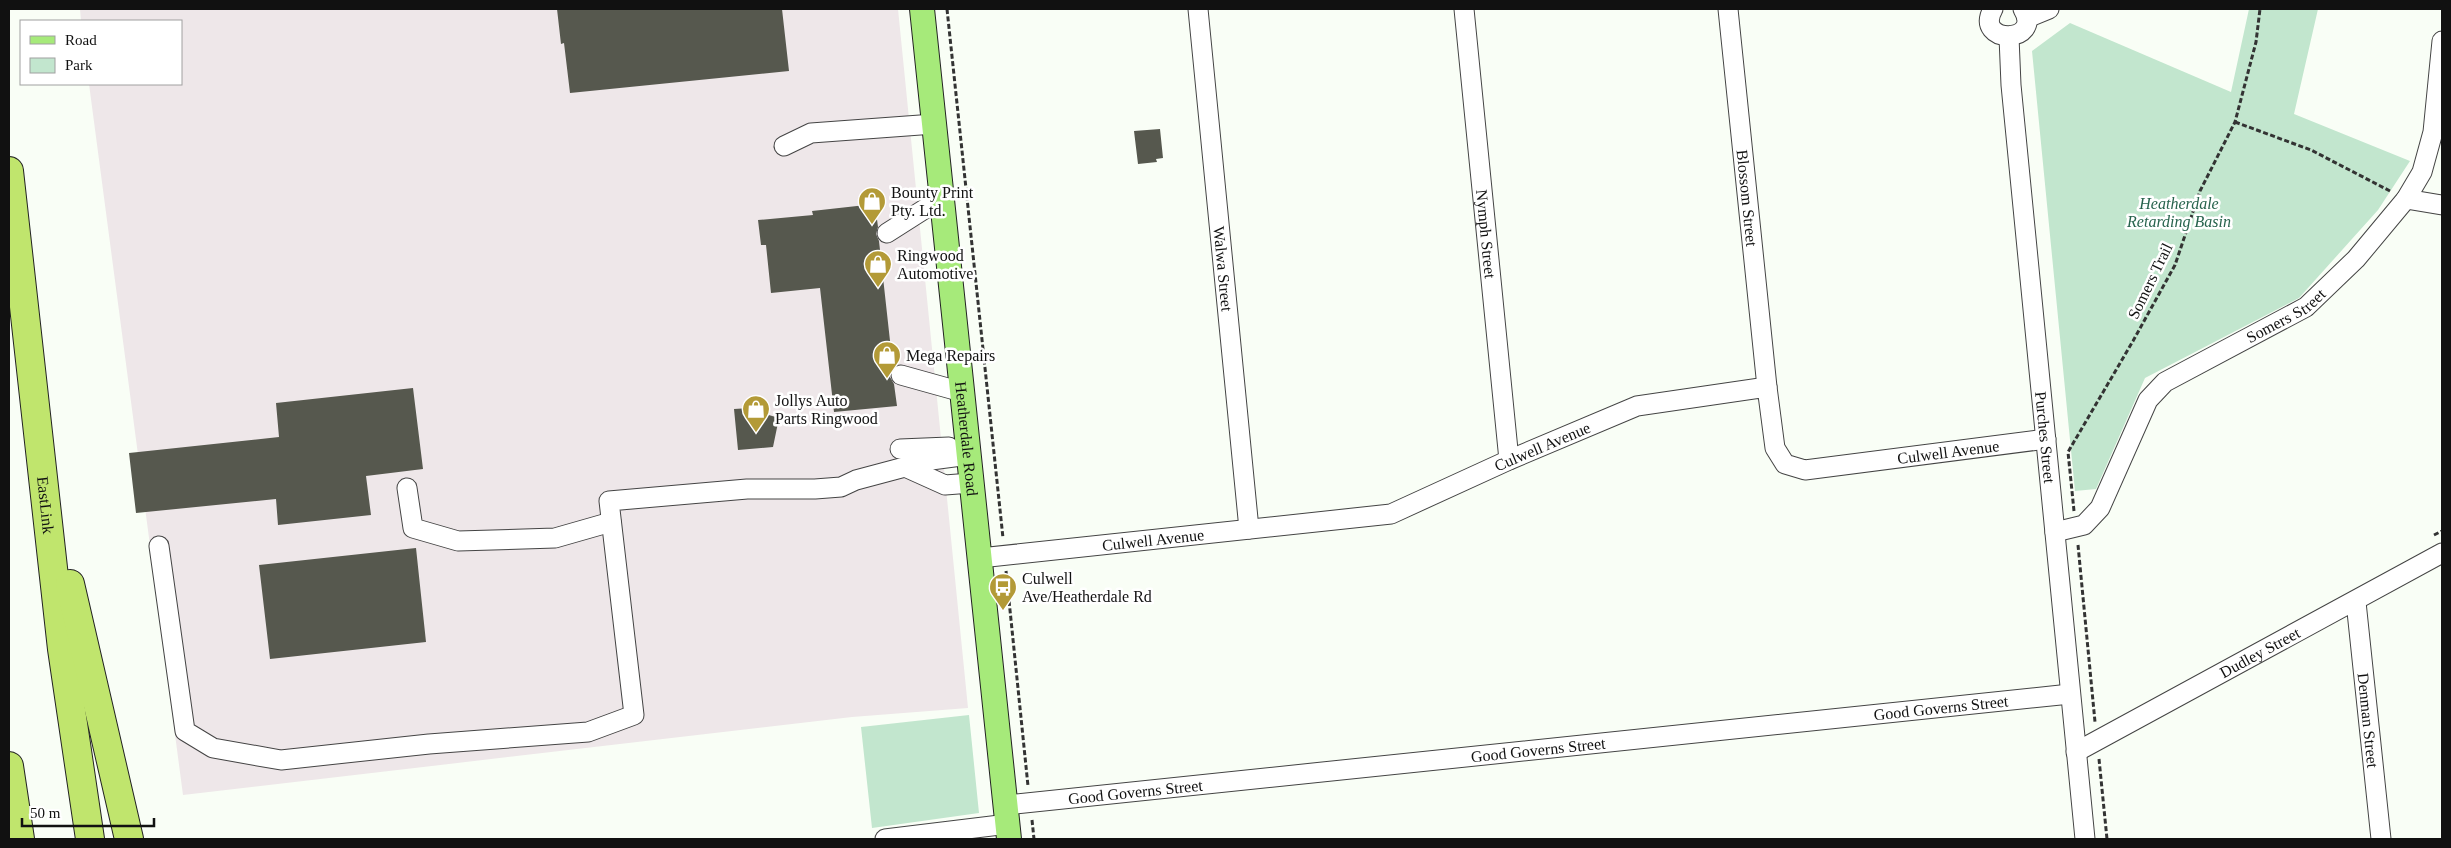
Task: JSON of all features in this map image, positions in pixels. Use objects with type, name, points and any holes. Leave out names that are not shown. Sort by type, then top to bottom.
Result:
[{"type":"highway","name":"EastLink","points":[[9,171],[62,649],[90,839]]},
{"type":"highway","points":[[40,451],[129,839]]},
{"type":"highway","points":[[9,766],[20,839]]},
{"type":"main road","name":"Heatherdale Road","points":[[922,9],[1008,823]]},
{"type":"street","name":"Walwa Street","points":[[1198,9],[1249,529]]},
{"type":"street","name":"Nymph Street","points":[[1464,9],[1509,460]]},
{"type":"street","name":"Blossom Street","points":[[1728,9],[1767,387]]},
{"type":"street","points":[[1993,9],[1990,18],[1994,30],[1998,34],[2009,37],[2020,33],[2024,28],[2025,13],[2049,9]]},
{"type":"street","name":"Purches Street","points":[[2009,37],[2011,85],[2085,839]]},
{"type":"street","name":"Somers Street","points":[[2055,532],[2084,525],[2100,508],[2148,400],[2165,382],[2306,307],[2356,259],[2406,199],[2422,172],[2433,132],[2442,41]]},
{"type":"street","points":[[784,146],[811,133],[934,124]]},
{"type":"street","points":[[887,233],[942,198]]},
{"type":"street","points":[[2406,199],[2442,205]]},
{"type":"street","points":[[901,375],[962,392]]},
{"type":"street","name":"Culwell Avenue","points":[[980,558],[1391,514],[1509,460],[1637,406],[1767,387],[1775,448],[1785,464],[1805,470],[2046,439]]},
{"type":"street","points":[[159,546],[185,731],[213,748],[281,760],[429,744],[588,732],[634,715],[609,501],[746,489],[841,487],[902,458],[931,460],[968,450]]},
{"type":"street","points":[[902,458],[945,485],[971,483]]},
{"type":"street","points":[[407,488],[414,528],[458,541],[555,538],[611,522]]},
{"type":"street","name":"Dudley Street","points":[[2076,752],[2356,602],[2442,553]]},
{"type":"street","name":"Denman Street","points":[[2356,602],[2381,839]]},
{"type":"street","name":"Good Governs Street","points":[[885,839],[1008,823],[1030,802],[2070,694]]},
{"type":"path","points":[[947,9],[1034,839]]},
{"type":"path","name":"Somers Trail","points":[[2095,722],[2068,452],[2134,341],[2175,265],[2200,191],[2235,122],[2256,42],[2260,9]]},
{"type":"path","points":[[2235,122],[2311,150],[2406,199]]},
{"type":"shaded area","points":[[80,9],[898,9],[968,708],[852,717],[183,795],[89,85],[182,85],[182,20],[81,20]]},
{"type":"green space","name":"Heatherdale Retarding Basin","points":[[2249,9],[2318,9],[2294,114],[2410,161],[2378,210],[2299,298],[2145,378],[2096,489],[2075,491],[2032,51],[2070,23],[2231,92]]},
{"type":"green space","points":[[969,715],[979,813],[872,828],[861,727]]},
{"type":"building","points":[[557,9],[782,9],[789,71],[570,93],[564,43],[561,44]]},
{"type":"building","points":[[1160,129],[1163,158],[1156,159],[1157,162],[1138,164],[1134,131]]},
{"type":"building","points":[[875,204],[878,227],[876,234],[879,241],[893,368],[890,377],[894,384],[897,406],[834,412],[820,288],[771,293],[766,245],[761,245],[758,220],[813,215],[812,211]]},
{"type":"building","points":[[413,388],[423,469],[366,476],[371,515],[278,525],[276,499],[136,513],[129,453],[279,437],[276,403]]},
{"type":"building","name":"Jollys Auto Parts Ringwood","points":[[750,408],[751,414],[762,413],[779,418],[773,447],[738,450],[734,409]]},
{"type":"building","points":[[416,548],[426,642],[270,659],[259,565]]},
{"type":"place","name":"Bounty Print Pty. Ltd.","points":[[872,225]]},
{"type":"place","name":"Ringwood Automotive","points":[[878,288]]},
{"type":"place","name":"Mega Repairs","points":[[887,379]]},
{"type":"place","name":"Jollys Auto Parts Ringwood","points":[[756,433]]},
{"type":"place","name":"Culwell Ave/Heatherdale Rd","points":[[1003,611]]}]
